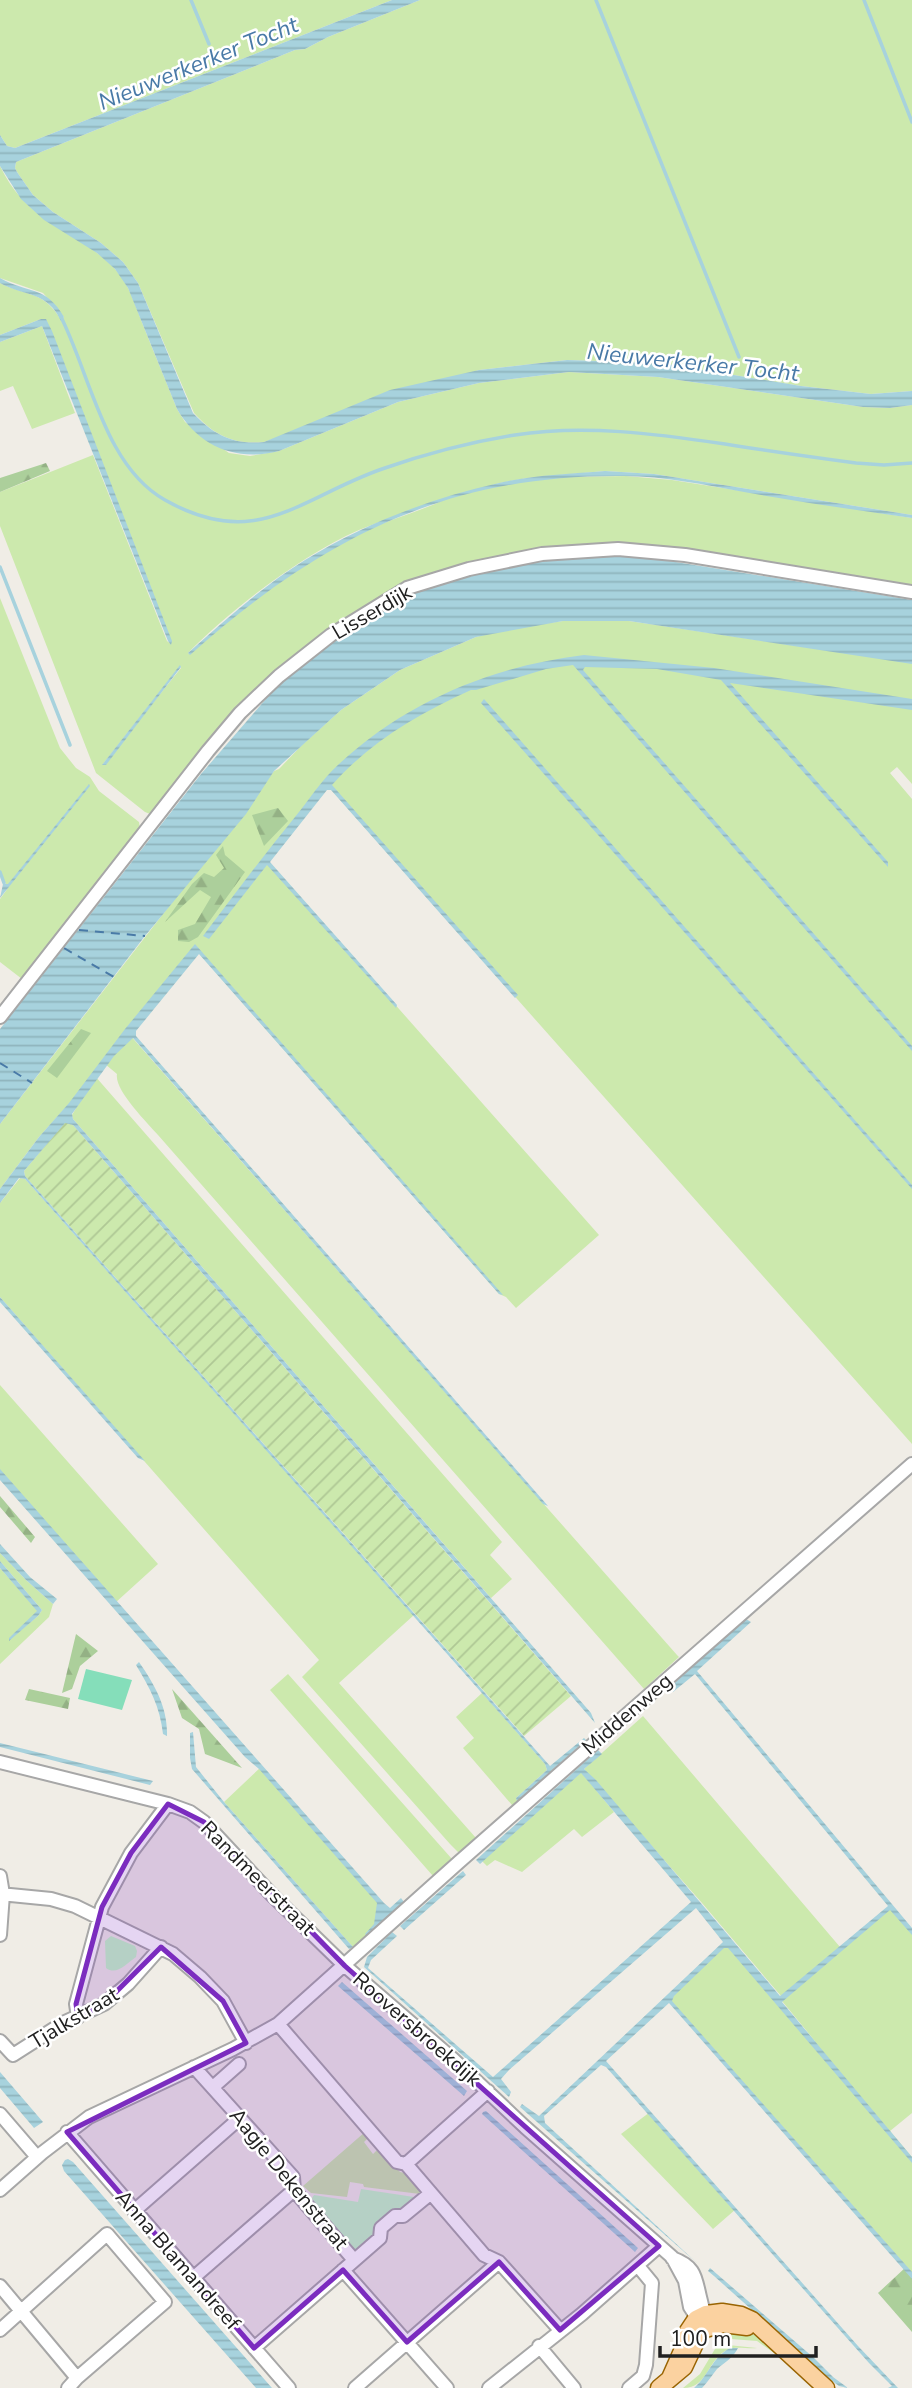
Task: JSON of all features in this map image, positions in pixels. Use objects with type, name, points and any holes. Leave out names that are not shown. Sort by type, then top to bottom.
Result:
[{"type":"main road","points":[[664,2383],[684,2367],[699,2335],[702,2321],[760,2329],[826,2388]]},
{"type":"street","name":"Lisserdijk","points":[[0,1017],[240,713],[279,676],[331,635],[407,588],[469,569],[542,554],[618,549],[685,555],[912,592]]},
{"type":"street","name":"Middenweg","points":[[345,1966],[458,1862],[912,1464]]},
{"type":"street","name":"Randmeerstraat","points":[[0,1762],[168,1804],[190,1812],[204,1822],[272,1895],[345,1966]]},
{"type":"street","points":[[78,2017],[76,2004],[99,1917],[131,1853],[168,1804]]},
{"type":"street","points":[[0,1876],[0,1935]]},
{"type":"street","points":[[1,1894],[51,1899],[99,1917],[161,1947],[184,1961],[223,2001],[246,2043]]},
{"type":"street","name":"Tjalkstraat","points":[[0,2041],[13,2055],[63,2023],[104,2004],[123,1988],[161,1947]]},
{"type":"street","name":"Rooversbroekdijk","points":[[0,2190],[67,2132],[100,2111],[246,2043],[278,2024],[345,1966],[672,2258],[688,2266],[695,2274],[702,2321]]},
{"type":"street","points":[[278,2024],[397,2162],[405,2164],[484,2255],[499,2262],[560,2330]]},
{"type":"street","points":[[213,2087],[239,2064]]},
{"type":"street","name":"Aagje Dekenstraat","points":[[194,2067],[293,2177],[294,2190],[355,2260]]},
{"type":"street","points":[[405,2164],[488,2091]]},
{"type":"street","points":[[0,2114],[37,2157]]},
{"type":"street","points":[[134,2210],[240,2118]]},
{"type":"street","name":"Anna Blamandreef","points":[[67,2132],[289,2388]]},
{"type":"street","points":[[193,2278],[294,2190]]},
{"type":"street","points":[[254,2347],[380,2238],[381,2228],[395,2216],[403,2216],[431,2193]]},
{"type":"street","points":[[0,2287],[20,2311],[72,2383],[165,2302],[107,2234],[20,2311],[0,2330]]},
{"type":"street","points":[[489,2388],[659,2246]]},
{"type":"street","points":[[355,2388],[499,2262]]},
{"type":"street","points":[[629,2388],[643,2376],[646,2365],[652,2283],[638,2266]]},
{"type":"street","name":"Aagje Dekenstraat","points":[[343,2270],[447,2388]]},
{"type":"street","points":[[539,2346],[574,2388]]},
{"type":"highlighted area","points":[[168,1804],[204,1822],[345,1966],[659,2246],[560,2330],[499,2262],[407,2342],[343,2270],[254,2348],[67,2132],[246,2043],[223,2001],[161,1947],[104,2004],[78,2017],[76,2004],[102,1907],[131,1853]]},
{"type":"green space","points":[[0,0],[392,0],[15,148],[7,146],[0,135]]},
{"type":"green space","points":[[420,0],[912,0],[912,391],[871,394],[801,386],[661,363],[567,360],[479,370],[264,442],[234,440],[209,427],[194,413],[138,283],[123,262],[101,243],[53,212],[33,195],[17,172],[16,162],[295,50],[305,49]]},
{"type":"green space","points":[[0,166],[11,186],[24,201],[52,224],[99,254],[124,280],[177,409],[185,422],[229,453],[250,456],[279,451],[398,402],[479,383],[569,372],[658,377],[863,407],[890,408],[912,405],[912,515],[654,474],[605,471],[527,478],[463,493],[517,482],[567,477],[626,476],[672,480],[912,518],[912,589],[619,546],[402,587],[376,599],[292,659],[150,814],[96,773],[0,526],[0,492],[93,455],[167,641],[171,644],[46,320],[41,319],[0,335],[0,283],[41,299],[61,320],[64,317],[43,293],[0,278]],"holes":[[[450,497],[367,530],[333,547],[269,589],[188,653],[246,601],[314,554],[359,530]],[[180,666],[181,668],[103,765],[103,764]]]},
{"type":"green space","points":[[42,326],[75,413],[32,429],[13,386],[0,391],[0,342]]},
{"type":"green space","points":[[46,463],[50,471],[0,492],[0,478]]},
{"type":"green space","points":[[0,598],[60,748],[76,768],[90,777],[99,791],[139,822],[140,829],[22,979],[0,962],[0,899],[8,888],[0,872]]},
{"type":"green space","points":[[563,621],[629,621],[912,663],[912,784],[897,767],[890,773],[912,799],[912,1444],[328,786],[294,826],[269,862],[599,1235],[516,1308],[506,1297],[499,1294],[196,950],[129,1034],[679,1657],[644,1689],[139,1114],[117,1081],[117,1074],[105,1064],[39,1137],[0,1189],[0,1124],[274,771],[341,710],[400,670],[476,637],[502,630]]},
{"type":"green space","points":[[278,808],[288,821],[264,846],[252,815]]},
{"type":"green space","points":[[223,846],[225,855],[245,872],[198,937],[189,942],[178,941],[178,930],[195,924],[211,897],[200,890],[165,922],[192,884],[204,873],[214,877],[224,868],[216,855]]},
{"type":"green space","points":[[81,1029],[91,1033],[57,1078],[47,1071]]},
{"type":"green space","points":[[95,1076],[502,1542],[490,1555],[512,1579],[491,1598],[73,1119],[72,1115]]},
{"type":"green space","points":[[65,1122],[73,1125],[571,1696],[524,1736],[25,1176],[24,1171]]},
{"type":"green space","points":[[20,1178],[25,1179],[414,1615],[339,1683],[476,1838],[462,1852],[459,1853],[450,1844],[302,1677],[319,1660],[0,1297],[0,1203]]},
{"type":"green space","points":[[0,1385],[158,1564],[115,1603],[0,1472]]},
{"type":"green space","points":[[0,1496],[35,1537],[31,1543],[0,1507]]},
{"type":"green space","points":[[0,1553],[53,1604],[49,1617],[0,1664],[0,1568],[38,1611],[9,1640],[42,1610],[0,1561]]},
{"type":"green space","points":[[76,1634],[98,1651],[80,1666],[72,1689],[62,1693]]},
{"type":"green space","points":[[86,1669],[132,1680],[122,1710],[78,1699]]},
{"type":"green space","points":[[288,1674],[452,1859],[433,1876],[270,1690]]},
{"type":"green space","points":[[29,1689],[70,1698],[68,1709],[25,1700]]},
{"type":"green space","points":[[172,1689],[242,1768],[205,1754],[199,1729],[182,1718]]},
{"type":"green space","points":[[482,1693],[545,1764],[547,1770],[516,1798],[517,1800],[551,1771],[555,1774],[517,1806],[512,1805],[463,1748],[474,1738],[456,1717]]},
{"type":"green space","points":[[643,1716],[840,1947],[781,1996],[584,1769]]},
{"type":"green space","points":[[261,1767],[391,1914],[353,1947],[224,1802]]},
{"type":"green space","points":[[581,1772],[614,1812],[582,1837],[574,1829],[522,1872],[495,1860],[487,1866],[482,1861]]},
{"type":"green space","points":[[890,1909],[912,1931],[912,2113],[890,2131],[912,2157],[912,2273],[669,1999],[727,1944],[815,2041],[782,2001]]},
{"type":"green space","points":[[111,1936],[135,1946],[137,1951],[136,1957],[122,1968],[114,1970],[106,1968],[105,1941]]},
{"type":"green space","points":[[650,2112],[736,2209],[713,2229],[621,2134]]},
{"type":"green space","points":[[365,2132],[369,2137],[364,2142],[373,2154],[379,2148],[400,2172],[410,2174],[420,2186],[420,2194],[364,2187],[363,2184],[350,2182],[347,2197],[311,2193],[303,2186]]},
{"type":"green space","points":[[361,2189],[414,2197],[413,2202],[352,2255],[308,2204],[314,2195],[358,2202]]},
{"type":"green space","points":[[906,2267],[912,2274],[912,2332],[878,2293]]},
{"type":"green space","points":[[718,2329],[750,2333],[776,2351],[774,2353],[757,2341],[718,2338]]},
{"type":"green space","points":[[718,2344],[757,2348],[729,2349],[716,2359],[698,2383],[683,2388],[700,2374]]},
{"type":"water","points":[[392,0],[420,0],[305,49],[295,50],[16,162],[17,172],[33,195],[53,212],[101,243],[123,262],[138,283],[193,413],[209,427],[233,440],[264,442],[390,390],[479,370],[567,360],[661,363],[801,386],[871,394],[912,391],[912,405],[890,408],[863,407],[658,377],[569,372],[479,383],[398,402],[279,451],[263,454],[234,453],[208,442],[196,433],[177,409],[128,288],[115,269],[97,253],[44,220],[21,199],[0,166],[0,135],[7,146],[15,148]]},
{"type":"water","points":[[0,278],[43,295],[64,317],[61,321],[42,299],[0,283]]},
{"type":"water","points":[[46,319],[52,331],[172,641],[171,645],[42,326],[0,342],[0,335]]},
{"type":"water","points":[[605,471],[654,474],[912,515],[912,518],[654,478],[560,478],[499,487],[443,501],[389,521],[338,547],[288,578],[190,655],[188,653],[289,570],[327,547],[374,524],[448,496],[512,480]]},
{"type":"water","points":[[605,555],[651,558],[912,600],[912,664],[629,621],[563,621],[476,637],[400,670],[341,710],[274,771],[246,814],[145,936],[0,1124],[0,1029],[201,774],[272,692],[296,669],[372,614],[419,591],[529,561]]},
{"type":"water","points":[[584,655],[714,668],[912,699],[912,710],[730,683],[888,862],[888,867],[721,680],[657,669],[585,667],[583,670],[912,1046],[912,1051],[573,665],[546,669],[471,690],[451,699],[379,742],[332,785],[518,995],[515,998],[331,790],[327,790],[270,862],[397,1005],[396,1008],[267,865],[209,939],[203,936],[321,783],[365,742],[393,722],[453,690],[517,668]]},
{"type":"water","points":[[180,665],[106,765],[102,765]]},
{"type":"water","points":[[484,699],[912,1185],[912,1189],[481,703]]},
{"type":"water","points":[[89,784],[0,898],[3,884],[8,884]]},
{"type":"water","points":[[195,944],[503,1295],[499,1294],[199,954],[136,1031],[136,1036],[548,1506],[543,1504],[133,1038],[114,1056],[72,1114],[73,1119],[591,1713],[595,1723],[73,1125],[65,1123],[24,1171],[25,1176],[550,1766],[584,1738],[586,1740],[517,1801],[516,1798],[547,1770],[545,1764],[25,1179],[19,1178],[0,1203],[0,1189],[39,1137]]},
{"type":"water","points":[[0,1297],[145,1461],[138,1458],[0,1302]]},
{"type":"water","points":[[0,1469],[384,1903],[390,1908],[401,1898],[404,1902],[367,1936],[365,1934],[374,1924],[377,1903],[0,1480]]},
{"type":"water","points":[[0,1544],[30,1577],[57,1599],[53,1604],[0,1553]]},
{"type":"water","points":[[0,1561],[42,1610],[9,1641],[37,1611],[0,1568]]},
{"type":"water","points":[[746,1619],[751,1622],[697,1671],[912,1928],[912,1935],[890,1910],[782,2002],[912,2157],[912,2163],[728,1948],[724,1948],[672,2001],[912,2272],[912,2279],[669,2003],[606,2061],[898,2388],[888,2388],[892,2386],[606,2067],[601,2065],[544,2116],[545,2123],[698,2264],[520,2107],[522,2104],[539,2116],[723,1942],[696,1908],[509,2070],[501,2079],[511,2092],[509,2097],[364,1967],[367,1957],[392,1932],[397,1936],[371,1960],[368,1968],[493,2077],[691,1902],[581,1773],[480,1864],[476,1860],[598,1750],[602,1754],[584,1769],[780,1996],[888,1906],[695,1674],[673,1692],[669,1688]]},
{"type":"water","points":[[139,1662],[159,1697],[167,1736],[163,1734],[154,1698],[136,1665]]},
{"type":"water","points":[[193,1732],[196,1767],[353,1947],[349,1949],[192,1769],[190,1733]]},
{"type":"water","points":[[0,1743],[153,1781],[150,1785],[0,1747]]},
{"type":"water","points":[[463,1871],[466,1875],[404,1930],[400,1926]]},
{"type":"water","points":[[342,1982],[467,2091],[464,2096],[338,1986]]},
{"type":"water","points":[[0,2072],[43,2122],[34,2128],[0,2088]]},
{"type":"water","points":[[486,2111],[638,2248],[635,2252],[482,2114]]},
{"type":"water","points":[[68,2159],[272,2388],[256,2388],[64,2171],[62,2165]]},
{"type":"water","points":[[710,2268],[848,2388],[839,2386],[827,2377],[708,2271]]},
{"type":"water","points":[[730,2348],[738,2348],[702,2388],[694,2388],[718,2357]]},
{"type":"waterway","name":"Nieuwerkerker Tocht","points":[[191,0],[209,44]]},
{"type":"waterway","name":"Nieuwerkerker Tocht","points":[[596,0],[739,357]]},
{"type":"waterway","points":[[864,0],[912,122]]},
{"type":"waterway","points":[[60,315],[101,416],[127,465],[144,485],[165,500],[197,515],[226,521],[252,521],[277,515],[382,469],[431,453],[481,441],[541,432],[594,430],[647,434],[856,463],[912,463]]},
{"type":"waterway","points":[[0,567],[70,745]]},
{"type":"waterway","points":[[0,872],[4,883]]},
{"type":"ferry route","points":[[79,930],[145,936]]},
{"type":"ferry route","points":[[64,948],[114,977]]},
{"type":"ferry route","points":[[0,1063],[32,1083]]}]
